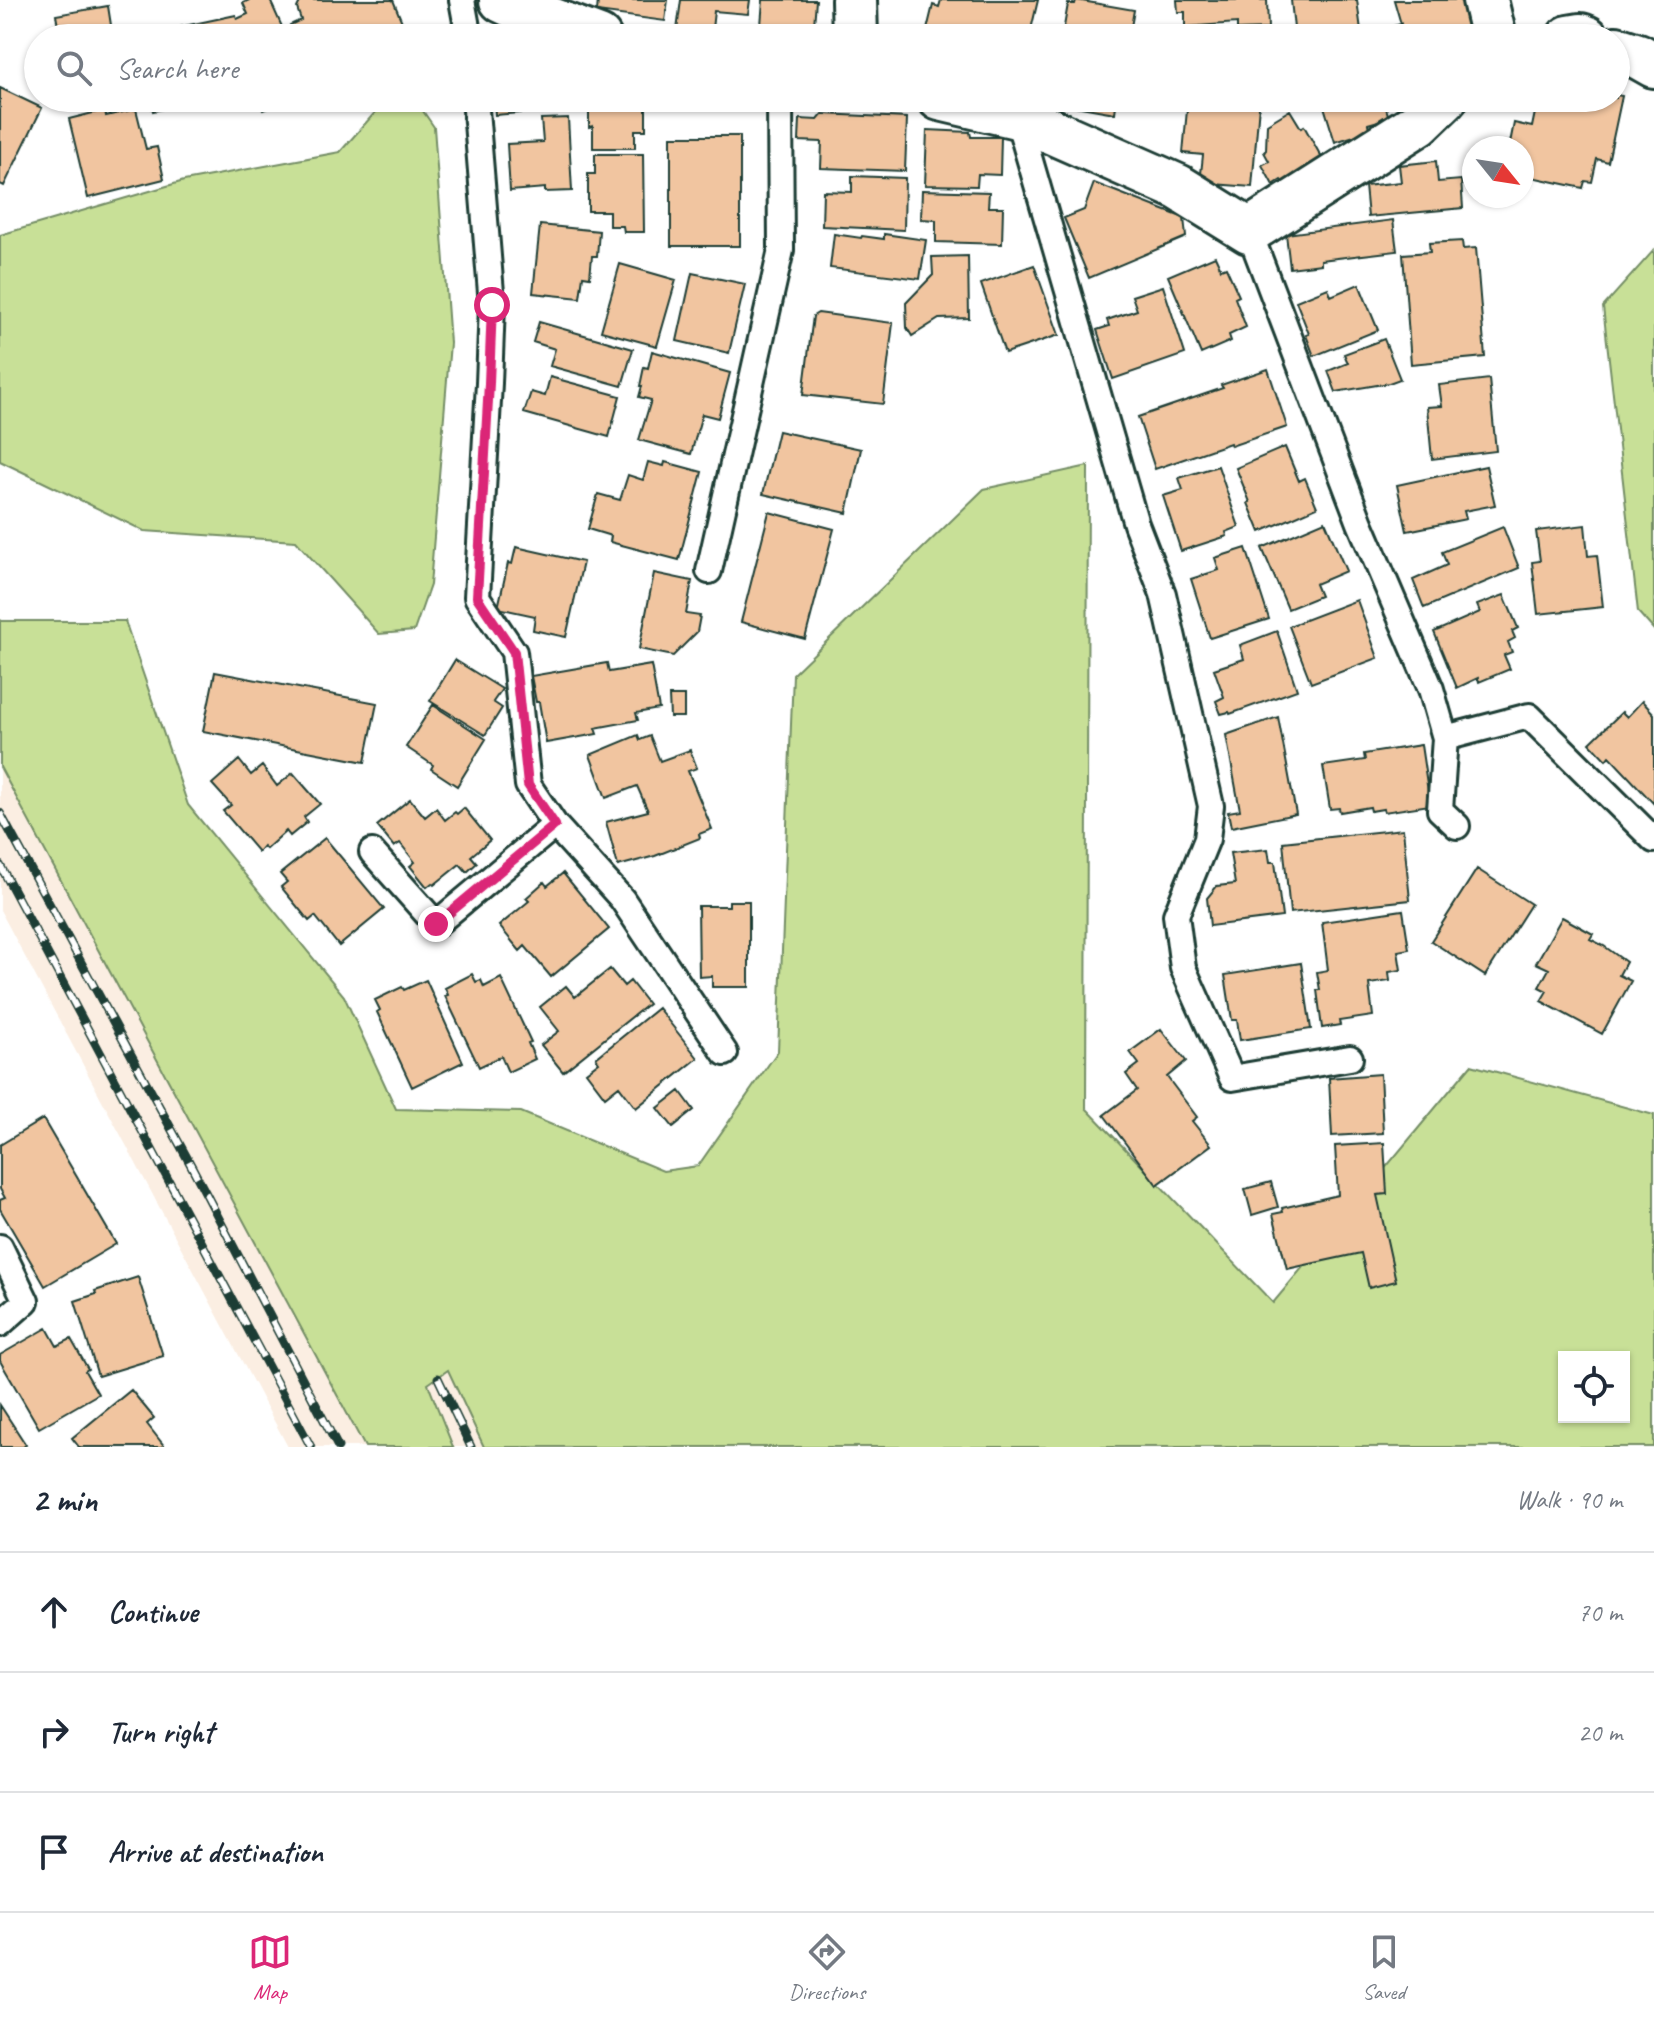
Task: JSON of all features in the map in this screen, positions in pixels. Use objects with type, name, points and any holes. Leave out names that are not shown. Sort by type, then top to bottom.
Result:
[{"type":"street","points":[[502,0],[563,24]]},
{"type":"street","points":[[854,0],[855,24]]},
{"type":"street","points":[[1485,0],[1491,24]]},
{"type":"street","points":[[1630,53],[1654,65]]},
{"type":"street","points":[[1000,112],[1017,116],[1178,187],[1249,231],[1419,123],[1430,112]]},
{"type":"lane","points":[[462,0],[466,24]]},
{"type":"lane","points":[[476,112],[492,305],[477,597],[514,652],[528,785],[555,825],[622,899],[725,1053]]},
{"type":"lane","points":[[709,571],[781,250],[780,112]]},
{"type":"lane","points":[[1017,116],[1136,524],[1163,594],[1211,806],[1207,839],[1176,915],[1183,968],[1232,1078],[1350,1058]]},
{"type":"lane","points":[[1249,231],[1360,523],[1431,689],[1445,738],[1440,810],[1457,826]]},
{"type":"lane","points":[[1445,738],[1529,716],[1654,840]]},
{"type":"lane","points":[[372,852],[436,924],[555,825]]},
{"type":"lane","points":[[0,1247],[26,1301],[0,1324]]},
{"type":"shaded area","points":[[0,767],[365,1447],[288,1447],[0,910]]},
{"type":"shaded area","points":[[448,1370],[484,1447],[453,1447],[428,1384]]},
{"type":"green space","points":[[375,112],[424,112],[434,127],[450,343],[430,585],[414,631],[379,634],[296,541],[144,531],[0,461],[0,235],[184,181],[340,152]]},
{"type":"green space","points":[[1654,250],[1654,630],[1638,612],[1603,307]]},
{"type":"green space","points":[[1088,466],[1086,1108],[1273,1303],[1471,1065],[1654,1115],[1654,1447],[484,1447],[448,1370],[428,1384],[453,1447],[365,1447],[0,767],[0,620],[125,621],[188,805],[344,996],[396,1109],[521,1112],[663,1171],[698,1166],[778,1051],[793,674],[984,489]]},
{"type":"building","points":[[270,0],[281,24],[194,24],[236,15],[237,19],[248,14],[243,3]]},
{"type":"building","points":[[301,0],[393,0],[402,22],[292,24],[301,20],[297,8]]},
{"type":"building","points":[[598,0],[668,0],[665,21],[597,12]]},
{"type":"building","points":[[681,0],[750,0],[748,14],[714,11],[713,24],[678,24]]},
{"type":"building","points":[[763,0],[816,0],[814,24],[761,24]]},
{"type":"building","points":[[941,0],[1038,0],[1032,24],[928,24],[933,5],[939,7]]},
{"type":"building","points":[[1076,0],[1134,10],[1132,24],[1064,24],[1068,4],[1075,4]]},
{"type":"building","points":[[1177,0],[1267,0],[1268,24],[1185,24],[1185,12],[1178,12]]},
{"type":"building","points":[[1291,0],[1357,0],[1360,24],[1294,24]]},
{"type":"building","points":[[1394,0],[1467,0],[1474,24],[1401,24]]},
{"type":"building","points":[[108,6],[111,24],[58,24],[56,15]]},
{"type":"building","points":[[0,88],[24,99],[24,112],[40,112],[4,186],[0,184]]},
{"type":"building","points":[[97,112],[105,112],[106,116],[137,112],[146,149],[157,147],[164,179],[88,198],[69,119]]},
{"type":"building","points":[[495,112],[530,112],[495,115]]},
{"type":"building","points":[[589,112],[646,112],[646,130],[635,130],[635,148],[593,148],[593,126],[589,127]]},
{"type":"building","points":[[1187,112],[1258,112],[1252,187],[1200,183],[1203,155],[1183,153]]},
{"type":"building","points":[[1291,112],[1301,128],[1304,126],[1323,160],[1283,183],[1281,180],[1273,185],[1262,165],[1269,161],[1264,152],[1267,124]]},
{"type":"building","points":[[1326,112],[1387,112],[1389,118],[1368,124],[1370,131],[1335,142]]},
{"type":"building","points":[[1535,112],[1619,112],[1608,162],[1597,159],[1592,182],[1585,181],[1583,188],[1534,178],[1534,136],[1511,136],[1514,123],[1532,127]]},
{"type":"building","points":[[823,114],[907,118],[905,171],[821,168],[822,142],[799,141],[800,119],[818,120]]},
{"type":"building","points":[[568,118],[572,191],[545,192],[545,188],[510,191],[507,144],[543,142],[541,119]]},
{"type":"building","points":[[927,130],[970,132],[971,137],[1001,137],[1000,175],[978,174],[977,186],[925,185]]},
{"type":"building","points":[[671,136],[740,136],[740,246],[671,246]]},
{"type":"building","points":[[595,154],[643,154],[644,232],[624,232],[623,226],[609,226],[609,211],[588,211],[588,174],[595,174]]},
{"type":"building","points":[[1436,161],[1438,182],[1461,180],[1463,208],[1368,217],[1365,186],[1401,182],[1399,165]]},
{"type":"building","points":[[852,176],[905,178],[904,230],[822,226],[823,191],[852,192]]},
{"type":"building","points":[[1094,183],[1184,218],[1186,237],[1089,278],[1064,218],[1084,210]]},
{"type":"building","points":[[922,190],[989,192],[988,207],[1003,207],[1002,244],[936,242],[936,220],[921,219]]},
{"type":"building","points":[[1393,220],[1397,251],[1321,260],[1321,264],[1290,268],[1286,234]]},
{"type":"building","points":[[540,225],[599,231],[597,256],[592,256],[590,277],[583,276],[580,298],[533,293]]},
{"type":"building","points":[[834,234],[884,239],[884,234],[926,240],[920,279],[830,268]]},
{"type":"building","points":[[1462,241],[1463,249],[1476,248],[1485,357],[1411,364],[1403,254],[1430,252],[1429,243]]},
{"type":"building","points":[[968,256],[969,318],[939,319],[912,336],[907,328],[906,303],[933,275],[932,257]]},
{"type":"building","points":[[1215,256],[1221,269],[1226,267],[1239,296],[1235,298],[1246,327],[1229,335],[1231,341],[1201,354],[1168,276]]},
{"type":"building","points":[[620,264],[676,280],[657,346],[601,331]]},
{"type":"building","points":[[1034,265],[1059,335],[1005,353],[981,284]]},
{"type":"building","points":[[692,273],[745,284],[729,353],[677,341]]},
{"type":"building","points":[[1359,284],[1378,330],[1314,356],[1296,301],[1328,288],[1331,296]]},
{"type":"building","points":[[1163,286],[1185,354],[1113,379],[1097,330],[1109,326],[1107,320],[1137,310],[1132,296]]},
{"type":"building","points":[[818,313],[893,323],[883,404],[803,395],[813,316]]},
{"type":"building","points":[[539,322],[633,349],[622,386],[550,366],[555,349],[533,342]]},
{"type":"building","points":[[1384,339],[1400,379],[1336,392],[1328,371],[1348,363],[1344,354]]},
{"type":"building","points":[[652,351],[730,373],[718,418],[702,414],[691,454],[639,440],[651,400],[639,397],[640,386]]},
{"type":"building","points":[[1268,369],[1287,427],[1155,469],[1138,417]]},
{"type":"building","points":[[550,377],[620,396],[609,437],[524,413],[531,392],[545,396]]},
{"type":"building","points":[[1489,379],[1496,451],[1432,459],[1427,407],[1442,406],[1439,385]]},
{"type":"building","points":[[778,431],[861,449],[847,513],[763,494]]},
{"type":"building","points":[[1285,447],[1299,481],[1305,478],[1317,507],[1260,532],[1236,468]]},
{"type":"building","points":[[648,462],[664,466],[665,462],[702,472],[679,560],[610,542],[611,536],[588,529],[598,494],[620,500],[628,475],[643,480]]},
{"type":"building","points":[[1218,466],[1239,527],[1226,532],[1227,536],[1181,551],[1163,496],[1183,490],[1179,478]]},
{"type":"building","points":[[1486,466],[1495,505],[1464,511],[1466,519],[1407,531],[1397,485]]},
{"type":"building","points":[[769,512],[834,529],[805,639],[741,622]]},
{"type":"building","points":[[1325,521],[1346,571],[1315,584],[1320,596],[1288,609],[1262,548]]},
{"type":"building","points":[[1585,525],[1588,556],[1597,555],[1603,607],[1538,614],[1532,562],[1540,561],[1536,531]]},
{"type":"building","points":[[1503,527],[1519,568],[1424,608],[1413,580],[1447,565],[1442,552]]},
{"type":"building","points":[[516,547],[583,562],[566,637],[533,630],[535,616],[498,608],[508,563],[512,564]]},
{"type":"building","points":[[1246,548],[1269,619],[1210,638],[1191,579],[1219,570],[1215,558]]},
{"type":"building","points":[[654,573],[692,581],[686,614],[700,616],[697,632],[673,656],[639,649]]},
{"type":"building","points":[[1504,595],[1518,628],[1512,631],[1515,638],[1508,642],[1512,652],[1504,655],[1510,669],[1457,688],[1434,632],[1480,612],[1477,605]]},
{"type":"building","points":[[1357,600],[1378,658],[1311,683],[1289,626]]},
{"type":"building","points":[[1277,631],[1297,690],[1230,714],[1221,714],[1216,701],[1224,697],[1214,669],[1244,659],[1240,645]]},
{"type":"building","points":[[455,660],[502,689],[493,702],[502,708],[485,735],[430,701]]},
{"type":"building","points":[[607,663],[609,672],[651,665],[659,709],[636,713],[638,720],[595,728],[597,734],[546,743],[531,676]]},
{"type":"building","points":[[215,672],[377,703],[365,762],[203,731]]},
{"type":"building","points":[[669,696],[684,696],[684,717],[670,717]]},
{"type":"building","points":[[1642,701],[1654,714],[1654,804],[1609,756],[1606,760],[1590,743],[1622,712],[1627,717]]},
{"type":"building","points":[[433,705],[486,739],[457,786],[406,747]]},
{"type":"building","points":[[1278,717],[1296,814],[1231,827],[1228,812],[1240,810],[1226,735]]},
{"type":"building","points":[[638,735],[640,740],[650,736],[660,761],[690,750],[697,768],[688,771],[712,829],[699,834],[700,838],[655,856],[618,866],[606,822],[648,811],[637,786],[606,798],[590,755]]},
{"type":"building","points":[[1421,745],[1430,805],[1384,812],[1383,809],[1371,811],[1370,807],[1340,812],[1339,808],[1330,809],[1323,766],[1365,760],[1364,754]]},
{"type":"building","points":[[239,760],[251,775],[262,766],[277,786],[293,773],[320,804],[304,817],[307,822],[290,836],[286,831],[258,852],[223,811],[231,805],[212,784]]},
{"type":"building","points":[[410,799],[425,817],[436,808],[445,820],[464,808],[490,840],[471,856],[477,863],[467,872],[460,864],[427,887],[410,866],[415,862],[400,843],[394,847],[377,826]]},
{"type":"building","points":[[1403,829],[1410,900],[1290,913],[1283,842]]},
{"type":"building","points":[[325,838],[384,909],[339,946],[315,916],[309,921],[281,887],[287,882],[280,874]]},
{"type":"building","points":[[1268,849],[1270,862],[1275,862],[1282,917],[1210,926],[1207,898],[1217,886],[1235,884],[1230,853]]},
{"type":"building","points":[[1477,869],[1531,904],[1485,976],[1431,941]]},
{"type":"building","points":[[563,873],[609,929],[551,977],[525,946],[520,951],[499,926],[529,901],[526,898],[544,882],[547,886]]},
{"type":"building","points":[[729,901],[749,901],[749,987],[712,987],[712,976],[699,977],[698,906],[729,906]]},
{"type":"building","points":[[1403,910],[1409,949],[1398,951],[1401,970],[1389,972],[1390,981],[1369,984],[1373,1016],[1339,1021],[1340,1025],[1322,1028],[1317,972],[1328,970],[1322,922]]},
{"type":"building","points":[[1562,917],[1593,934],[1590,939],[1626,962],[1619,975],[1631,981],[1602,1034],[1541,1001],[1547,991],[1539,987],[1549,969],[1536,963]]},
{"type":"building","points":[[1301,963],[1311,1029],[1240,1040],[1237,1020],[1232,1020],[1225,975]]},
{"type":"building","points":[[610,969],[624,986],[630,981],[648,1004],[563,1072],[541,1045],[559,1031],[540,1007],[566,986],[575,997]]},
{"type":"building","points":[[472,974],[476,982],[481,980],[484,987],[501,978],[531,1042],[528,1043],[535,1059],[508,1072],[501,1056],[479,1067],[445,996],[448,995],[445,988]]},
{"type":"building","points":[[426,980],[463,1062],[412,1087],[377,1012],[380,1010],[375,1000]]},
{"type":"building","points":[[658,1008],[698,1058],[636,1108],[619,1086],[605,1097],[586,1072],[599,1062],[596,1058]]},
{"type":"building","points":[[1161,1029],[1186,1061],[1167,1077],[1197,1117],[1192,1121],[1211,1145],[1157,1185],[1104,1115],[1137,1090],[1126,1074],[1139,1064],[1130,1052]]},
{"type":"building","points":[[1380,1074],[1383,1133],[1332,1136],[1329,1078]]},
{"type":"building","points":[[680,1091],[694,1110],[673,1127],[658,1108]]},
{"type":"building","points":[[43,1119],[116,1244],[45,1286],[0,1209],[0,1200],[5,1198],[0,1189],[0,1145]]},
{"type":"building","points":[[1384,1143],[1387,1194],[1377,1195],[1396,1281],[1369,1288],[1361,1253],[1287,1269],[1273,1214],[1283,1212],[1282,1208],[1338,1195],[1335,1146]]},
{"type":"building","points":[[1271,1182],[1278,1207],[1252,1215],[1245,1189]]},
{"type":"building","points":[[138,1277],[163,1356],[98,1376],[75,1301]]},
{"type":"building","points":[[47,1328],[57,1346],[71,1339],[98,1394],[39,1428],[0,1361],[0,1355]]},
{"type":"building","points":[[131,1390],[154,1418],[147,1424],[165,1447],[79,1447],[72,1438]]},
{"type":"building","points":[[0,1405],[26,1445],[23,1447],[0,1447]]},
{"type":"railway","points":[[0,813],[192,1167],[338,1447]]},
{"type":"railway","points":[[0,865],[311,1447]]},
{"type":"railway","points":[[438,1378],[471,1447]]},
{"type":"route","points":[[436,924],[555,825],[528,785],[514,652],[477,597],[492,305]]}]
